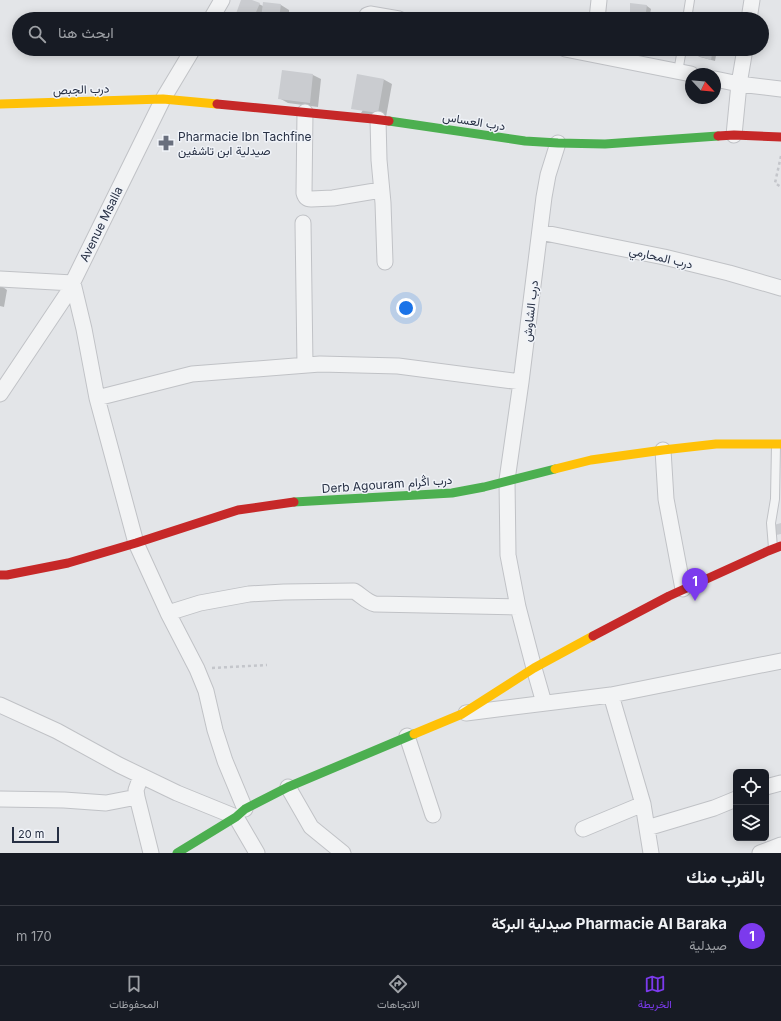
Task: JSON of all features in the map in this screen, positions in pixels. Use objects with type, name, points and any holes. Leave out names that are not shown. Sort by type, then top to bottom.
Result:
[{"type":"street","points":[[215,12],[222,0]]},
{"type":"street","points":[[598,12],[599,0]]},
{"type":"street","points":[[750,12],[752,0]]},
{"type":"street","name":"Avenue Msalla","points":[[0,394],[73,283],[163,99],[189,56]]},
{"type":"street","points":[[611,56],[685,73]]},
{"type":"street","points":[[734,135],[739,84],[744,56]]},
{"type":"street","points":[[721,80],[781,89]]},
{"type":"street","name":"درب الجبص","points":[[0,104],[163,99]]},
{"type":"street","name":"درب العساس","points":[[163,99],[378,119],[526,141],[558,143],[605,144],[734,135],[781,137]]},
{"type":"street","points":[[305,112],[304,193],[306,197],[308,199],[333,198],[382,190]]},
{"type":"street","points":[[378,119],[385,262]]},
{"type":"street","name":"درب الشاوش","points":[[544,703],[518,607],[508,555],[507,480],[546,186],[558,143]]},
{"type":"street","points":[[303,222],[305,365]]},
{"type":"street","name":"درب المحارمي","points":[[540,232],[664,257],[781,288]]},
{"type":"street","points":[[0,280],[73,283],[97,398],[136,543],[168,613],[197,669],[206,691],[215,730],[240,813],[257,853]]},
{"type":"street","points":[[97,398],[192,374],[320,364],[398,366],[521,382]]},
{"type":"street","name":"Derb Agouram درب اڭرام","points":[[0,575],[7,575],[68,563],[238,510],[300,501],[452,492],[484,487],[590,460],[716,444],[778,444]]},
{"type":"street","points":[[663,450],[666,499],[683,589]]},
{"type":"street","points":[[177,853],[240,813],[288,787],[462,714],[534,668],[616,623],[683,589],[777,548]]},
{"type":"street","points":[[168,613],[200,603],[249,594],[284,592],[354,591],[370,603],[375,604],[518,607]]},
{"type":"street","points":[[462,714],[611,695],[781,661]]},
{"type":"street","points":[[611,695],[644,804],[651,853]]},
{"type":"street","points":[[0,705],[57,731],[141,776],[178,793],[240,813]]},
{"type":"street","points":[[408,736],[433,815]]},
{"type":"street","points":[[141,776],[136,790],[136,797],[151,853]]},
{"type":"street","points":[[769,786],[781,782]]},
{"type":"street","points":[[288,787],[311,827],[343,853]]},
{"type":"street","points":[[0,799],[64,800],[106,803],[136,797]]},
{"type":"street","points":[[647,828],[714,808],[733,800]]},
{"type":"street","points":[[583,829],[644,804]]},
{"type":"street","points":[[760,853],[781,844]]},
{"type":"lane","points":[[688,12],[690,0]]},
{"type":"lane","points":[[683,56],[685,73]]},
{"type":"lane","points":[[777,548],[771,523],[775,499],[778,444]]},
{"type":"path","points":[[781,156],[775,182],[781,187]]},
{"type":"path","points":[[197,669],[267,665]]},
{"type":"building","points":[[241,0],[252,0],[260,3],[256,12],[237,12]]},
{"type":"building","points":[[263,2],[281,4],[280,12],[262,12]]},
{"type":"building","points":[[630,3],[647,5],[646,12],[630,12]]},
{"type":"building","points":[[698,56],[712,56],[711,60]]},
{"type":"building","points":[[282,70],[313,74],[310,103],[278,99]]},
{"type":"building","points":[[357,74],[384,79],[378,113],[351,109]]},
{"type":"building","points":[[781,523],[781,534],[776,535],[774,525]]},
{"type":"traffic: fast","points":[[389,121],[525,141],[558,143],[605,144],[718,136]]},
{"type":"traffic: fast","points":[[294,502],[452,493],[484,487],[555,469]]},
{"type":"traffic: fast","points":[[177,853],[236,817],[245,809],[288,787],[414,734]]},
{"type":"traffic: slow","points":[[0,104],[163,99],[217,104]]},
{"type":"traffic: slow","points":[[555,469],[591,460],[716,444],[781,444]]},
{"type":"traffic: slow","points":[[414,734],[462,714],[534,668],[593,636]]},
{"type":"traffic: jam","points":[[217,104],[389,121]]},
{"type":"traffic: jam","points":[[718,136],[734,135],[781,137]]},
{"type":"traffic: jam","points":[[0,575],[7,575],[68,563],[238,510],[294,502]]},
{"type":"traffic: jam","points":[[593,636],[669,596],[781,546]]},
{"type":"place","name":"Pharmacie Ibn Tachfine صيدلية ابن تاشفين","points":[[166,143]]},
{"type":"place","name":"Pharmacie Al Baraka صيدلية البركة","points":[[695,601]]}]
